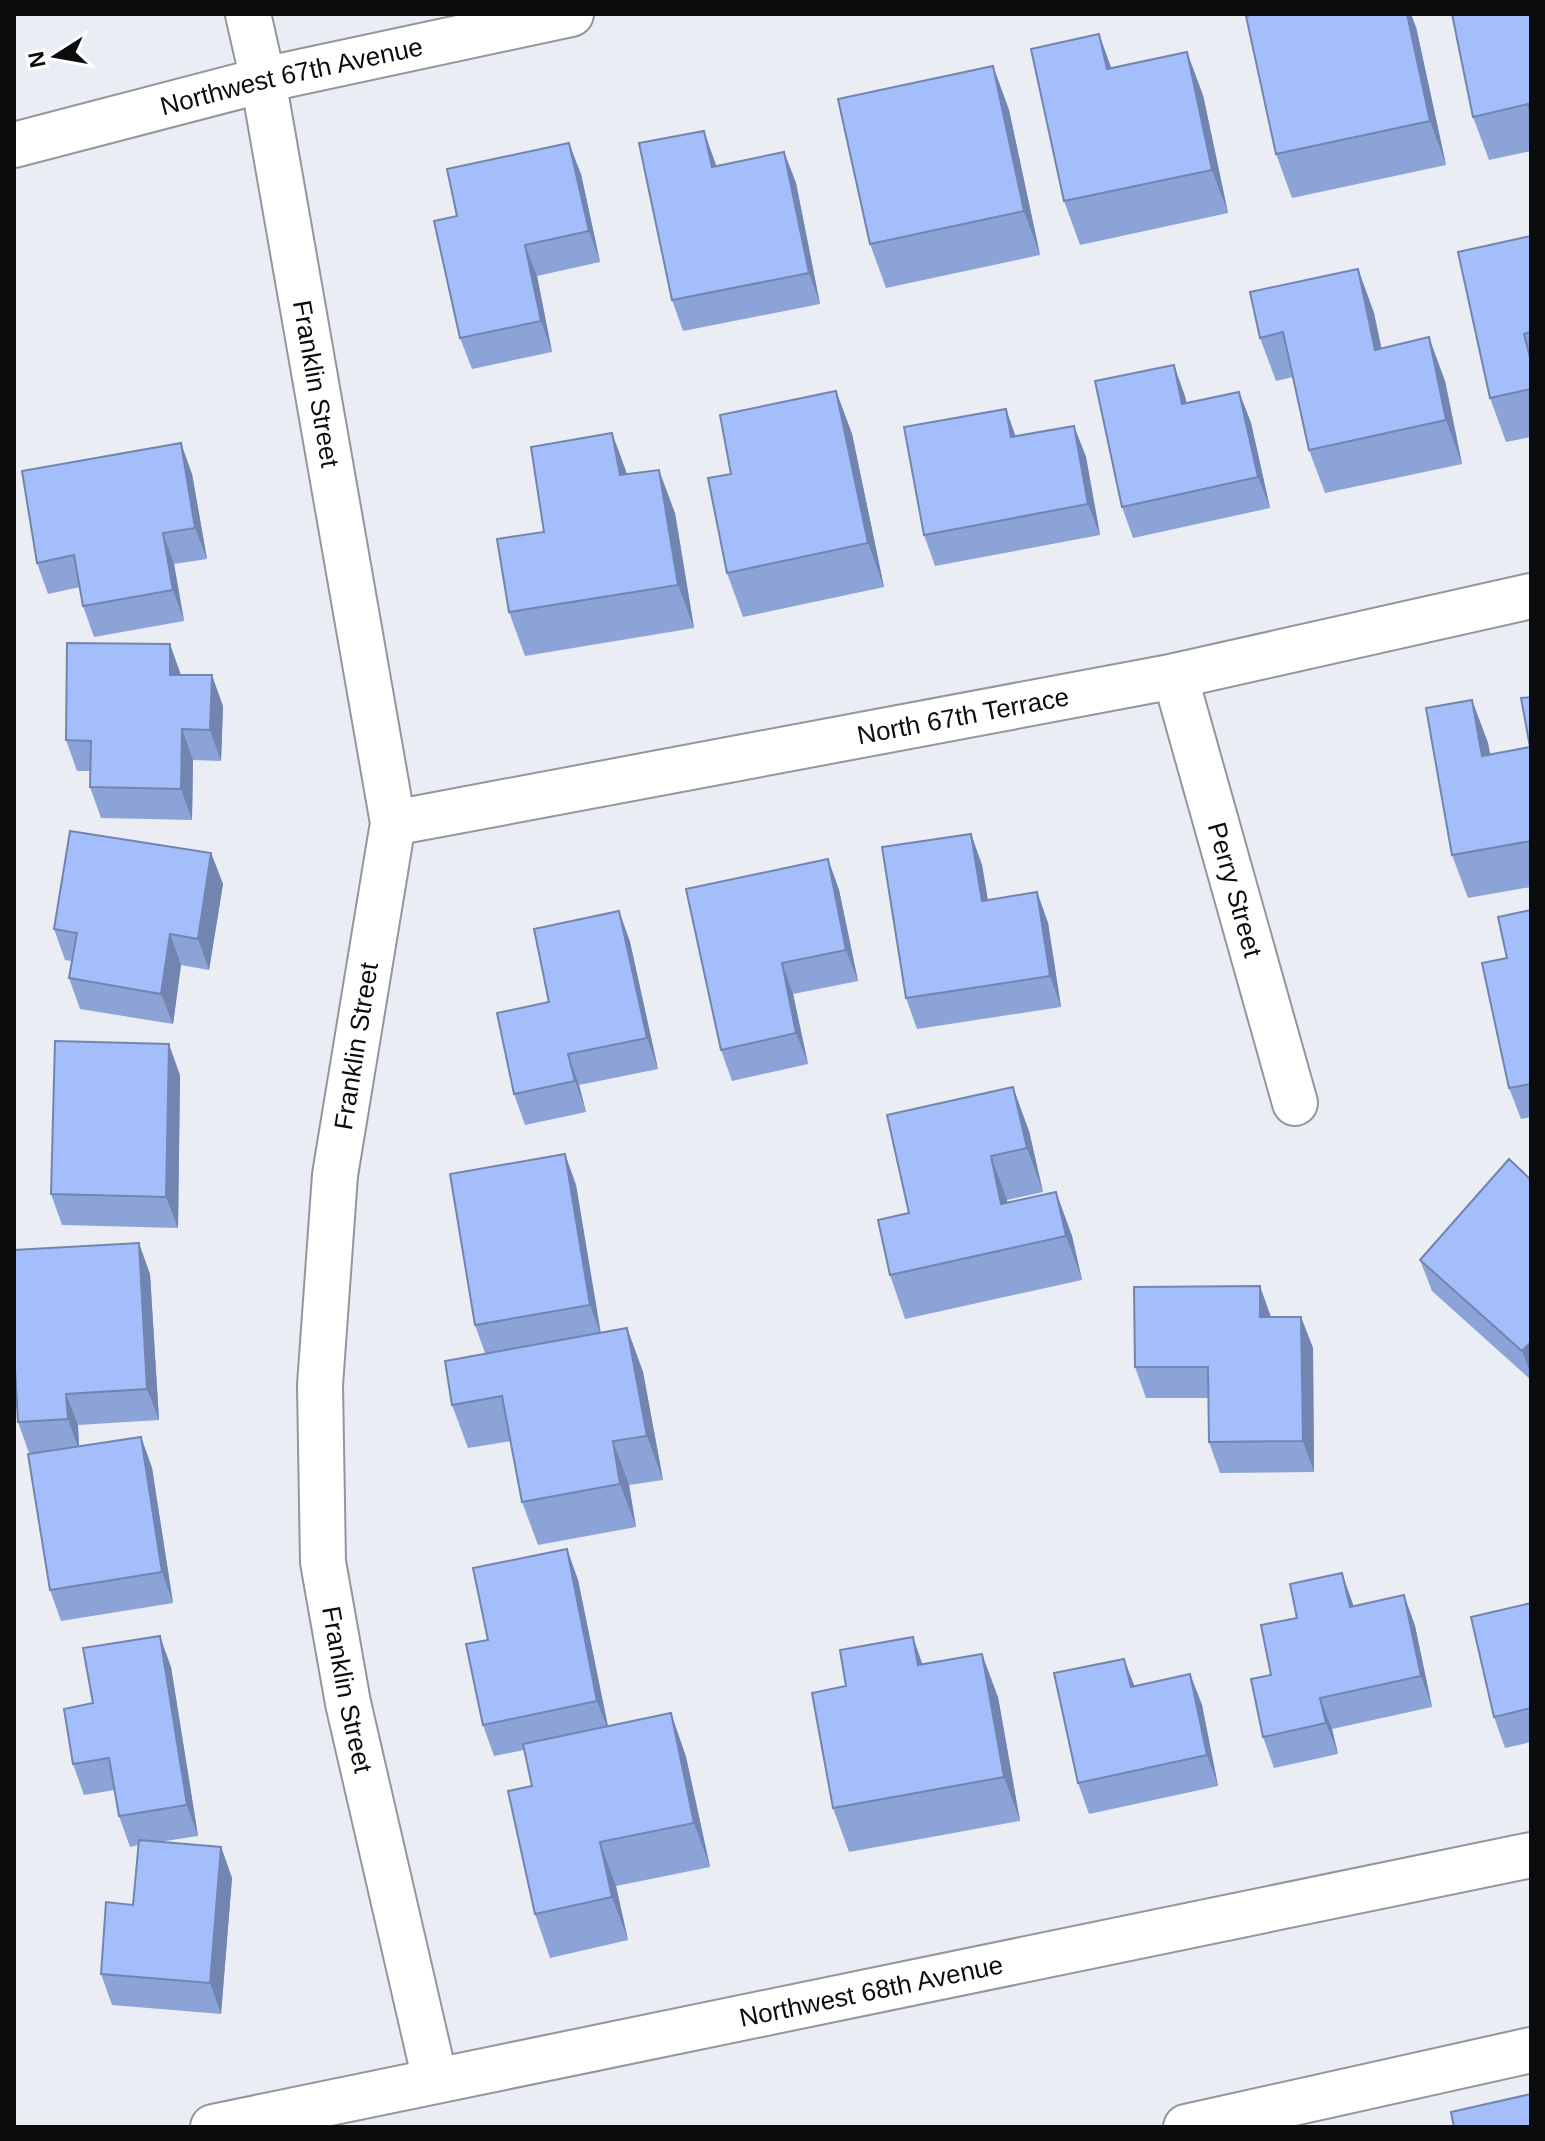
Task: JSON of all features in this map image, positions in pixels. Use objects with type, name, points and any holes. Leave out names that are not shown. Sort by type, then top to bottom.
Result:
[{"type":"street","name":"Franklin Street","points":[[248,14],[263,80],[393,823],[335,1175],[320,1385],[323,1562],[348,1703],[435,2080]]},
{"type":"street","name":"Northwest 67th Avenue","points":[[14,145],[263,80],[571,14]]},
{"type":"street","name":"North 67th Terrace","points":[[393,823],[1175,676],[1531,596]]},
{"type":"street","name":"Perry Street","points":[[1175,676],[1295,1103]]},
{"type":"street","name":"Northwest 68th Avenue","points":[[237,2125],[435,2080],[1531,1855]]},
{"type":"street","points":[[1186,2127],[1310,2114],[1531,2050]]},
{"type":"building","points":[[1407,14],[1430,121],[1276,154],[1246,16]]},
{"type":"building","points":[[1452,14],[1531,14],[1531,116],[1528,104],[1473,117]]},
{"type":"building","points":[[1099,34],[1107,69],[1187,52],[1212,170],[1064,201],[1031,49]]},
{"type":"building","points":[[993,66],[1024,211],[870,244],[838,99]]},
{"type":"building","points":[[704,131],[712,167],[784,152],[809,273],[672,300],[639,143]]},
{"type":"building","points":[[569,143],[589,231],[525,245],[541,321],[460,338],[434,221],[457,216],[447,169]]},
{"type":"building","points":[[1531,236],[1531,332],[1524,334],[1531,361],[1531,389],[1490,398],[1458,252]]},
{"type":"building","points":[[1358,269],[1375,350],[1429,337],[1446,420],[1309,450],[1283,332],[1260,338],[1250,292]]},
{"type":"building","points":[[1174,365],[1182,404],[1239,392],[1258,477],[1122,507],[1095,381]]},
{"type":"building","points":[[836,391],[868,543],[727,573],[708,478],[731,474],[720,415]]},
{"type":"building","points":[[1006,409],[1011,437],[1074,426],[1088,504],[924,535],[904,427]]},
{"type":"building","points":[[612,433],[620,475],[659,470],[678,585],[509,612],[497,539],[544,532],[531,447]]},
{"type":"building","points":[[181,443],[195,528],[163,533],[173,590],[83,606],[74,555],[37,563],[22,471]]},
{"type":"building","points":[[67,643],[170,644],[170,675],[212,675],[210,730],[182,729],[181,789],[90,787],[91,741],[66,740]]},
{"type":"building","points":[[1531,697],[1531,841],[1452,855],[1426,708],[1472,700],[1482,756],[1530,747],[1521,698]]},
{"type":"building","points":[[70,831],[211,853],[198,939],[170,934],[161,994],[69,978],[77,933],[54,929]]},
{"type":"building","points":[[971,834],[982,901],[1037,892],[1050,976],[906,998],[882,847]]},
{"type":"building","points":[[828,859],[846,950],[782,963],[796,1033],[721,1050],[686,889]]},
{"type":"building","points":[[1531,910],[1531,1084],[1509,1088],[1482,963],[1507,958],[1498,917]]},
{"type":"building","points":[[619,911],[647,1038],[568,1054],[575,1081],[514,1094],[497,1013],[549,1002],[534,929]]},
{"type":"building","points":[[55,1041],[169,1044],[166,1197],[51,1194]]},
{"type":"building","points":[[1013,1087],[1027,1148],[991,1156],[1001,1204],[1056,1192],[1066,1236],[890,1275],[878,1220],[909,1213],[887,1115]]},
{"type":"building","points":[[565,1154],[590,1305],[475,1325],[450,1174]]},
{"type":"building","points":[[1509,1159],[1531,1180],[1531,1342],[1522,1351],[1420,1260]]},
{"type":"building","points":[[139,1243],[147,1389],[66,1394],[68,1419],[18,1422],[14,1250]]},
{"type":"building","points":[[1260,1286],[1260,1317],[1301,1317],[1303,1441],[1209,1442],[1208,1367],[1135,1367],[1134,1287]]},
{"type":"building","points":[[627,1328],[647,1436],[613,1441],[620,1484],[522,1502],[502,1396],[452,1405],[445,1361]]},
{"type":"building","points":[[141,1437],[162,1572],[50,1590],[28,1454]]},
{"type":"building","points":[[567,1549],[597,1701],[483,1725],[466,1644],[488,1640],[473,1568]]},
{"type":"building","points":[[1342,1573],[1350,1607],[1404,1595],[1421,1676],[1320,1698],[1326,1723],[1263,1737],[1251,1679],[1271,1675],[1261,1625],[1297,1618],[1290,1584]]},
{"type":"building","points":[[1531,1603],[1531,1708],[1494,1717],[1471,1617]]},
{"type":"building","points":[[160,1636],[187,1805],[119,1816],[109,1758],[73,1764],[64,1709],[93,1703],[83,1648]]},
{"type":"building","points":[[913,1637],[918,1665],[982,1654],[1004,1777],[833,1808],[812,1693],[846,1686],[840,1650]]},
{"type":"building","points":[[1124,1659],[1131,1687],[1190,1674],[1207,1755],[1078,1783],[1054,1673]]},
{"type":"building","points":[[671,1713],[694,1823],[600,1842],[612,1897],[535,1914],[508,1791],[532,1786],[523,1744]]},
{"type":"building","points":[[139,1840],[221,1847],[210,1983],[101,1974],[106,1902],[133,1905]]},
{"type":"building","points":[[1531,2094],[1531,2127],[1454,2127],[1451,2112]]}]
